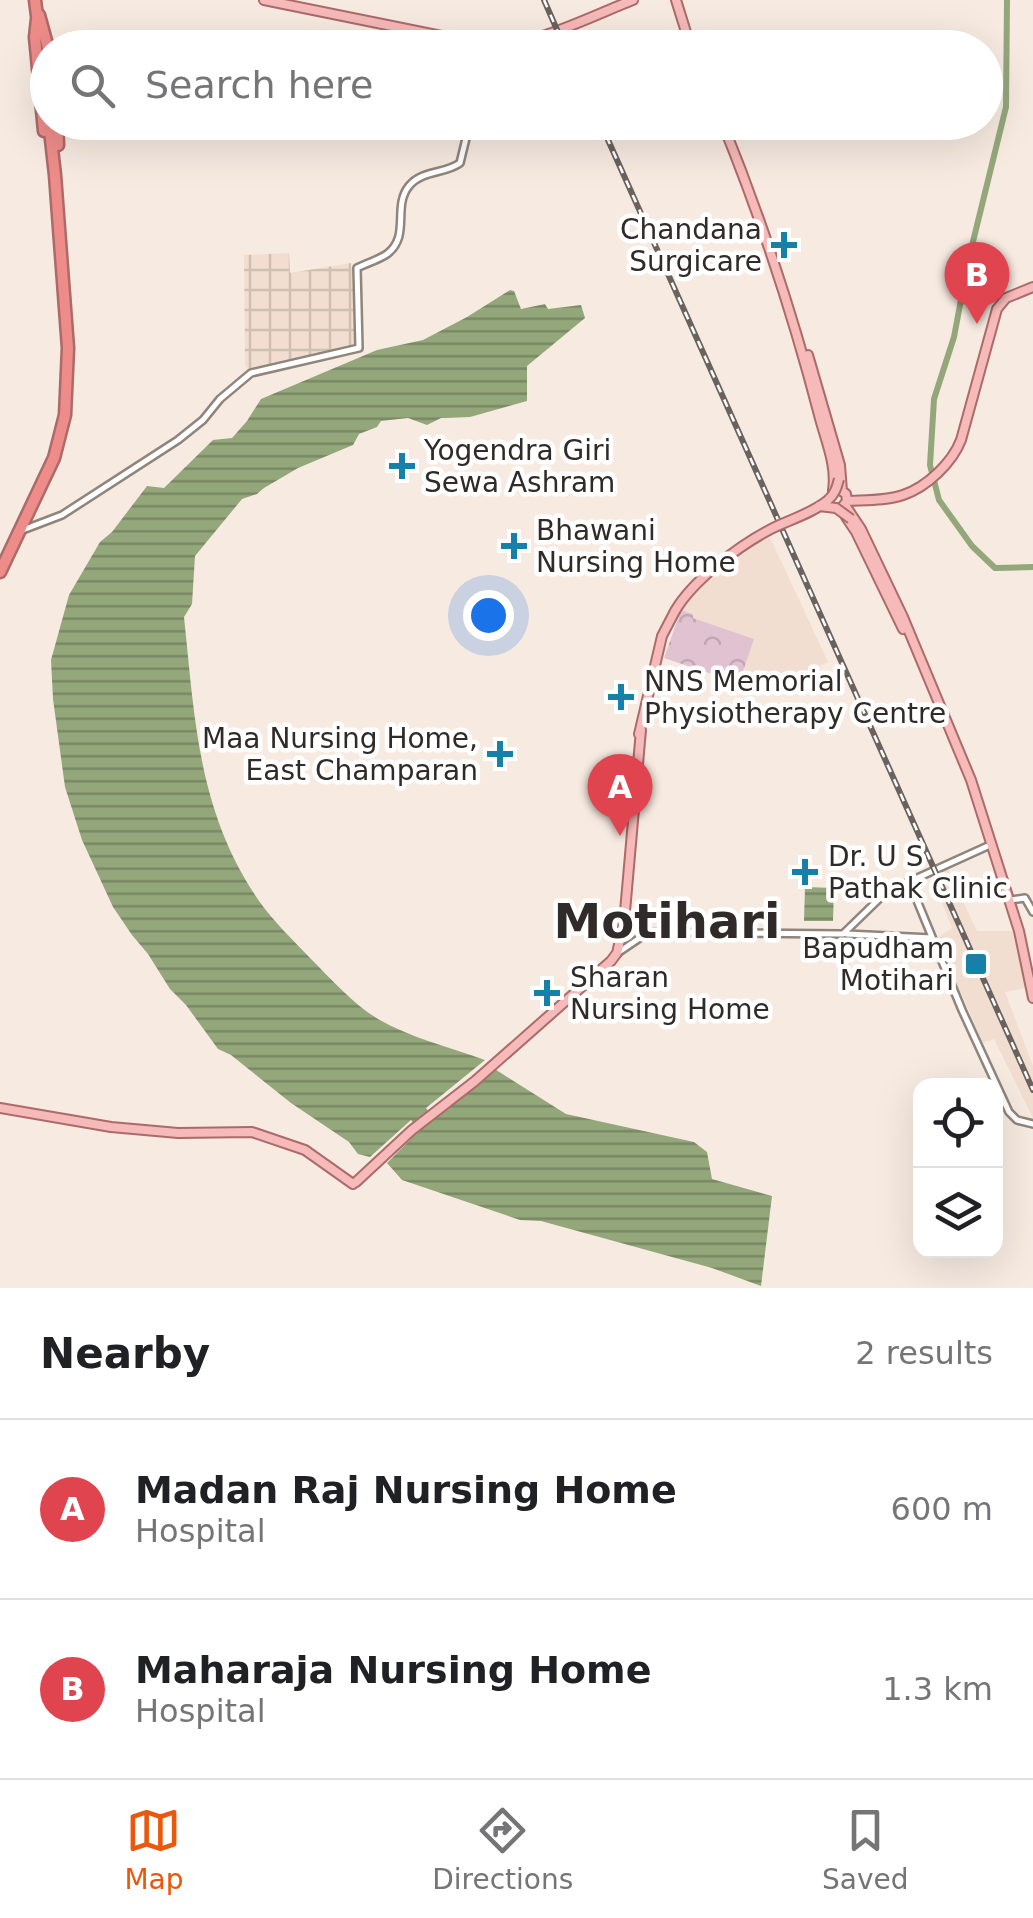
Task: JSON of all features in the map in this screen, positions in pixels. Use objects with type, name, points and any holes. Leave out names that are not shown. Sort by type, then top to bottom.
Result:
[{"type":"highway","points":[[0,572],[56,451],[67,401],[56,180],[46,140]]},
{"type":"highway","points":[[55,140],[59,168],[56,180]]},
{"type":"main road","points":[[264,0],[409,30]]},
{"type":"main road","points":[[282,0],[433,30]]},
{"type":"main road","points":[[550,30],[625,0]]},
{"type":"main road","points":[[556,30],[633,0]]},
{"type":"main road","points":[[677,0],[687,30]]},
{"type":"main road","points":[[731,140],[761,211],[806,358],[838,491]]},
{"type":"main road","points":[[838,491],[829,496],[829,502],[895,497],[919,487],[937,472],[959,446],[997,309],[1013,294],[1033,287]]},
{"type":"main road","points":[[0,1108],[101,1126],[178,1133],[252,1132],[305,1150],[354,1183],[618,953],[641,730],[660,645],[675,611],[696,584],[745,546],[819,506],[836,488],[838,479],[806,358]]},
{"type":"main road","points":[[838,491],[847,496],[842,504]]},
{"type":"main road","points":[[842,504],[861,529],[971,780],[1019,937]]},
{"type":"main road","points":[[819,506],[836,508],[851,519],[904,626]]},
{"type":"main road","points":[[991,844],[1010,900],[1033,998]]},
{"type":"street","points":[[20,532],[62,516],[178,440],[251,373],[359,348],[357,268],[380,258],[396,245],[407,189],[420,177],[460,163],[466,140]]},
{"type":"street","points":[[844,934],[880,899],[991,844]]},
{"type":"street","points":[[910,882],[1009,1112],[1016,1120],[1033,1124]]},
{"type":"street","points":[[1010,900],[1025,898],[1033,912]]},
{"type":"street","points":[[623,924],[650,932],[932,938]]},
{"type":"street","points":[[618,953],[650,932]]},
{"type":"shaded area","points":[[289,253],[290,273],[351,263],[358,346],[248,369],[244,255]]},
{"type":"shaded area","points":[[510,290],[521,309],[545,304],[548,309],[581,305],[585,318],[527,366],[527,401],[470,417],[441,418],[427,425],[408,418],[381,421],[377,427],[359,434],[353,445],[298,468],[242,499],[195,556],[192,604],[184,617],[196,729],[211,799],[239,868],[259,901],[342,991],[391,1026],[485,1060],[426,1108],[434,1119],[493,1068],[566,1114],[694,1142],[707,1152],[712,1179],[772,1196],[761,1286],[712,1268],[541,1221],[520,1220],[402,1180],[387,1163],[419,1131],[411,1120],[370,1157],[358,1154],[349,1142],[218,1049],[170,989],[113,907],[82,840],[65,787],[51,660],[69,595],[100,542],[147,486],[164,488],[213,440],[232,438],[261,399],[377,350],[423,340]]},
{"type":"shaded area","points":[[769,535],[828,662],[769,692],[739,683],[753,639],[681,610],[727,565]]},
{"type":"shaded area","points":[[947,867],[977,931],[1013,931],[1026,988],[1005,992],[1033,1066],[1033,1118],[994,1039],[983,1043],[937,938],[952,928],[931,875]]},
{"type":"shaded area","points":[[805,887],[834,888],[833,921],[804,921]]},
{"type":"green space","points":[[681,610],[693,614],[693,618],[754,639],[739,683],[664,658]]},
{"type":"waterway","points":[[1003,119],[1007,0]]},
{"type":"waterway","points":[[998,140],[954,337],[934,399],[930,465],[939,500],[972,546],[995,568],[1033,567]]},
{"type":"railway","points":[[544,0],[557,30]]},
{"type":"railway","points":[[608,140],[1033,1090]]},
{"type":"place","name":"Chandana Surgicare","points":[[784,245]]},
{"type":"place","name":"Maharaja Nursing Home","points":[[977,324]]},
{"type":"place","name":"Yogendra Giri Sewa Ashram","points":[[402,466]]},
{"type":"place","name":"Bhawani Nursing Home","points":[[514,546]]},
{"type":"place","name":"NNS Memorial Physiotherapy Centre","points":[[621,697]]},
{"type":"place","name":"Maa Nursing Home, East Champaran","points":[[500,754]]},
{"type":"place","name":"Madan Raj Nursing Home","points":[[620,836]]},
{"type":"place","name":"Dr. U S Pathak Clinic","points":[[805,872]]},
{"type":"place","name":"Bapudham Motihari","points":[[976,964]]},
{"type":"place","name":"Sharan Nursing Home","points":[[547,993]]},
{"type":"district","name":"Motihari","points":[[667,921]]}]
